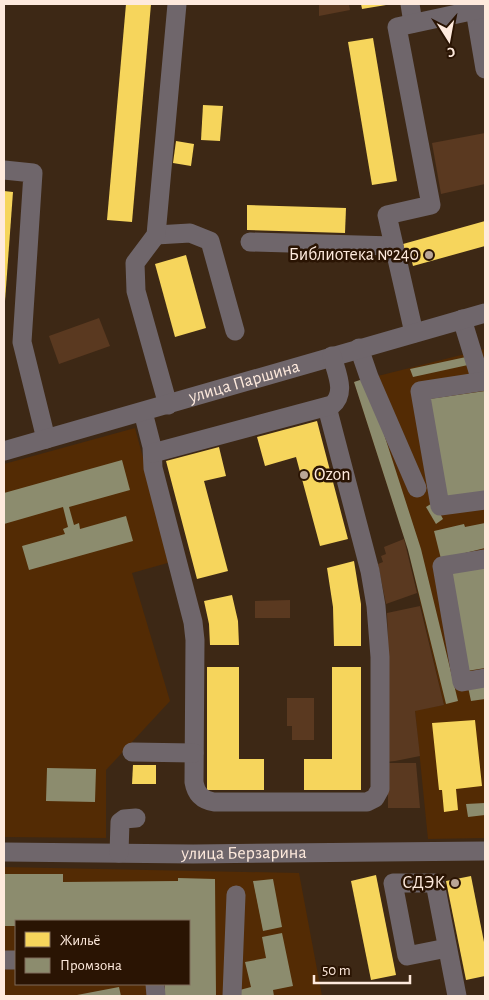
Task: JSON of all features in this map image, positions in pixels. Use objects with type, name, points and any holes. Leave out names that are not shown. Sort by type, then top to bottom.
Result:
[{"type":"street","points":[[168,405],[136,291],[135,263],[156,235],[177,4]]},
{"type":"street","points":[[410,4],[413,23]]},
{"type":"street","points":[[414,332],[387,215],[431,205],[397,27],[413,23],[437,11],[482,7],[485,69]]},
{"type":"street","points":[[4,170],[32,173],[22,342],[46,439]]},
{"type":"street","points":[[156,235],[190,234],[210,241],[235,331]]},
{"type":"street","points":[[250,242],[393,246]]},
{"type":"street","name":"улица Паршина","points":[[4,451],[485,313]]},
{"type":"street","points":[[462,319],[483,381],[420,391],[440,506],[485,500]]},
{"type":"street","points":[[359,348],[369,377],[417,488]]},
{"type":"street","points":[[153,452],[203,445],[270,427],[327,407],[337,401],[340,392],[332,356]]},
{"type":"street","points":[[143,412],[153,452],[153,468],[193,622],[195,640],[195,788],[201,797],[214,802],[366,802],[375,798],[380,790],[380,657],[376,606],[370,571],[327,407]]},
{"type":"street","points":[[485,559],[442,566],[462,682],[485,678]]},
{"type":"street","points":[[132,752],[194,753]]},
{"type":"street","points":[[119,853],[120,822],[124,818],[136,818]]},
{"type":"street","name":"улица Берзарина","points":[[4,852],[212,854],[485,851]]},
{"type":"street","points":[[232,996],[236,895]]},
{"type":"street","points":[[447,948],[457,996]]},
{"type":"shaded area","points":[[319,4],[349,4],[350,10],[319,16]]},
{"type":"shaded area","points":[[485,133],[485,184],[441,194],[432,143]]},
{"type":"shaded area","points":[[99,318],[110,346],[59,364],[49,336]]},
{"type":"shaded area","points":[[485,349],[485,838],[428,839],[415,710],[444,705],[408,550],[354,382]]},
{"type":"shaded area","points":[[135,428],[171,562],[132,573],[170,701],[106,770],[106,838],[4,837],[4,464]]},
{"type":"shaded area","points":[[404,539],[417,593],[386,604],[378,564],[383,562],[381,556],[386,554],[384,547]]},
{"type":"shaded area","points":[[290,600],[290,618],[255,618],[255,601]]},
{"type":"shaded area","points":[[420,606],[444,705],[415,711],[420,756],[385,762],[387,613]]},
{"type":"shaded area","points":[[287,698],[314,698],[314,740],[292,740],[292,726],[287,726]]},
{"type":"shaded area","points":[[388,763],[416,763],[420,808],[388,808]]},
{"type":"shaded area","points":[[4,867],[299,873],[322,996],[4,996]]},
{"type":"building: Жильё","points":[[126,4],[151,4],[132,222],[107,220]]},
{"type":"building: Жильё","points":[[361,4],[386,4],[386,5],[362,9]]},
{"type":"building: Жильё","points":[[373,38],[397,181],[372,185],[348,42]]},
{"type":"building: Жильё","points":[[203,105],[223,106],[220,141],[201,140]]},
{"type":"building: Жильё","points":[[176,141],[194,144],[191,166],[173,163]]},
{"type":"building: Жильё","points":[[4,191],[13,192],[5,301],[4,301]]},
{"type":"building: Жильё","points":[[247,205],[346,208],[345,233],[247,230]]},
{"type":"building: Жильё","points":[[485,221],[485,246],[413,266],[409,250],[405,251],[403,244]]},
{"type":"building: Жильё","points":[[186,255],[206,328],[175,337],[155,264]]},
{"type":"building: Жильё","points":[[317,421],[348,539],[320,546],[296,457],[265,466],[257,437]]},
{"type":"building: Жильё","points":[[219,447],[226,476],[204,481],[228,571],[197,579],[166,461]]},
{"type":"building: Жильё","points":[[354,561],[361,604],[361,646],[334,646],[333,607],[327,568]]},
{"type":"building: Жильё","points":[[232,595],[238,621],[239,645],[210,645],[209,624],[204,601]]},
{"type":"building: Жильё","points":[[207,667],[239,667],[239,759],[264,759],[264,790],[207,790]]},
{"type":"building: Жильё","points":[[332,667],[361,667],[361,790],[304,790],[304,759],[332,759]]},
{"type":"building: Жильё","points":[[475,720],[482,786],[456,789],[458,810],[444,812],[442,790],[439,790],[432,723]]},
{"type":"building: Жильё","points":[[133,765],[156,765],[156,784],[132,784]]},
{"type":"building: Жильё","points":[[376,875],[396,975],[371,980],[351,881]]},
{"type":"building: Жильё","points":[[471,876],[485,947],[485,976],[466,980],[446,881]]},
{"type":"building: Промзона","points":[[466,357],[468,365],[413,377],[410,369]]},
{"type":"building: Промзона","points":[[366,378],[421,549],[458,701],[446,704],[408,550],[354,382]]},
{"type":"building: Промзона","points":[[485,391],[485,492],[443,498],[429,399]]},
{"type":"building: Промзона","points":[[122,460],[130,490],[69,507],[74,525],[79,523],[80,529],[126,516],[133,541],[29,570],[22,546],[65,534],[63,529],[68,527],[63,507],[4,524],[4,493]]},
{"type":"building: Промзона","points":[[434,502],[443,519],[436,524],[426,507]]},
{"type":"building: Промзона","points":[[485,523],[485,548],[441,559],[434,531],[464,524],[465,527]]},
{"type":"building: Промзона","points":[[485,568],[485,668],[467,671],[452,573]]},
{"type":"building: Промзона","points":[[485,684],[485,699],[471,701],[468,687]]},
{"type":"building: Промзона","points":[[47,768],[96,769],[95,802],[46,801]]},
{"type":"building: Промзона","points":[[485,803],[485,815],[468,817],[466,804]]},
{"type":"building: Промзона","points":[[4,874],[63,874],[63,882],[178,881],[178,878],[215,879],[216,996],[165,996],[165,985],[190,985],[190,920],[15,920],[15,926],[5,926]]},
{"type":"building: Промзона","points":[[273,879],[282,927],[263,931],[253,881]]},
{"type":"building: Промзона","points":[[282,933],[293,986],[273,990],[274,996],[237,996],[236,991],[251,987],[245,962],[266,958],[262,937]]},
{"type":"building: Промзона","points":[[119,987],[121,996],[77,996],[77,995]]},
{"type":"place","name":"Библиотека №240","points":[[429,255]]},
{"type":"place","name":"Ozon","points":[[304,475]]},
{"type":"place","name":"СДЭК","points":[[455,883]]}]
